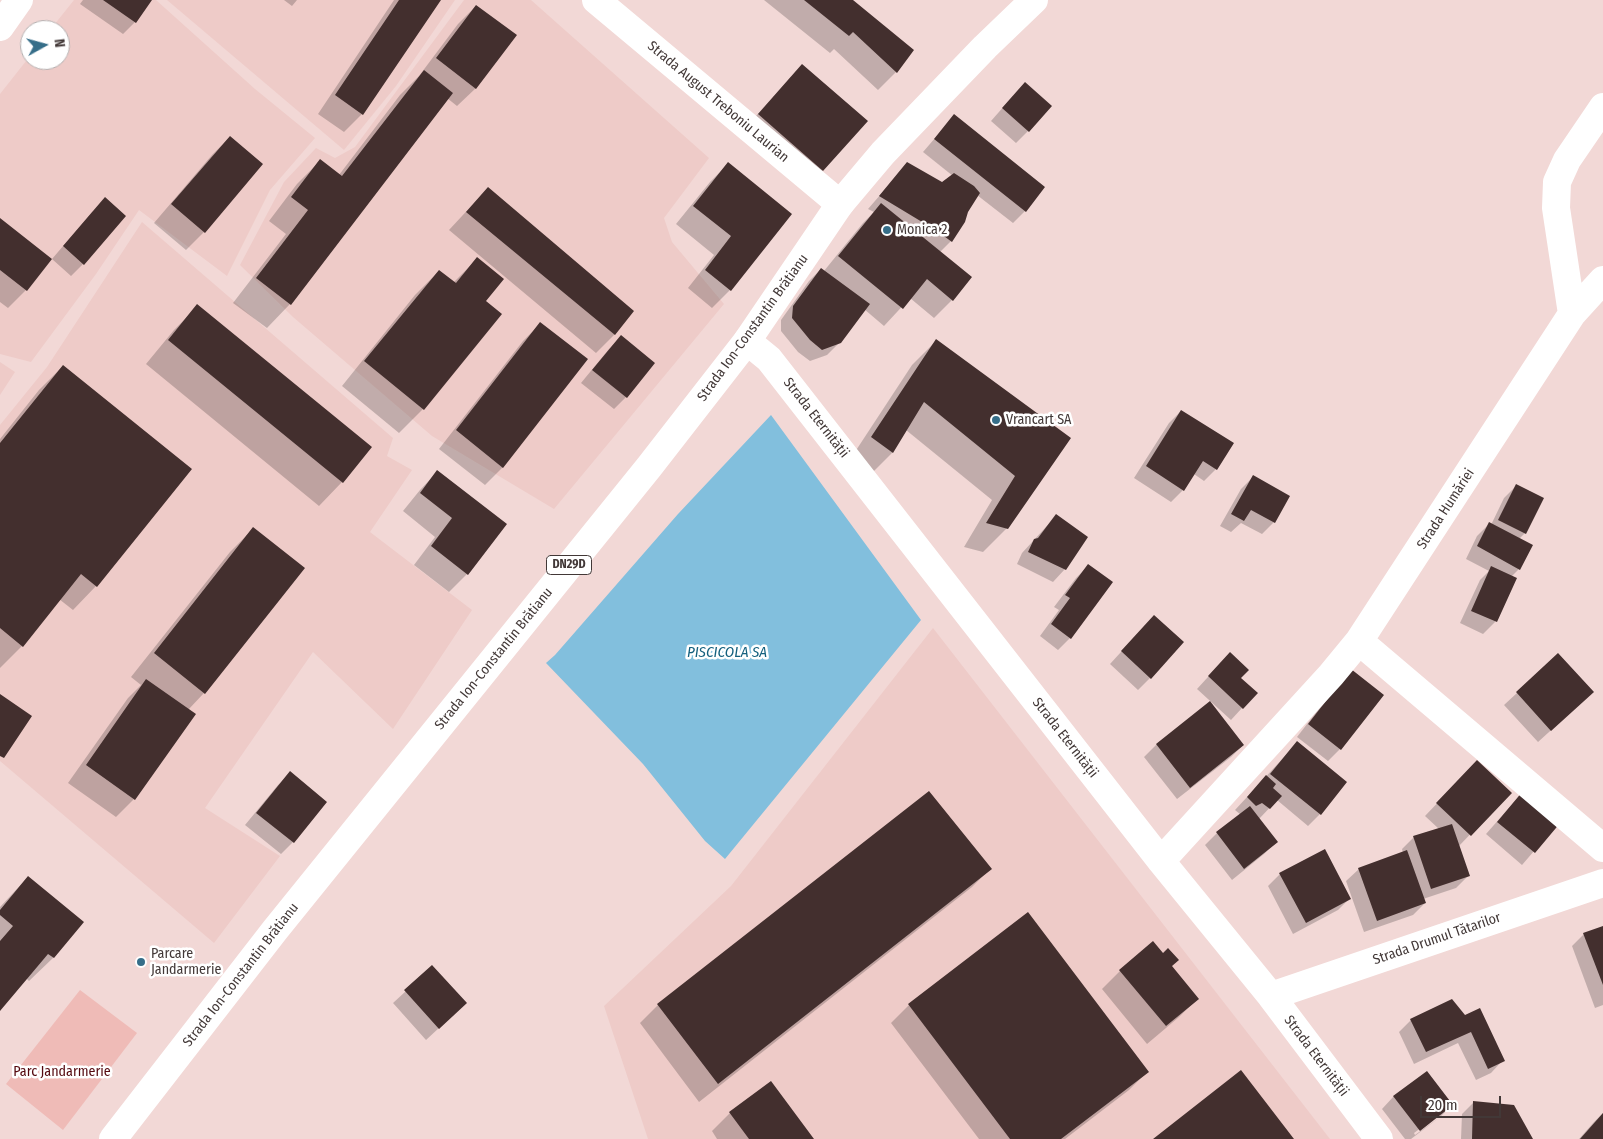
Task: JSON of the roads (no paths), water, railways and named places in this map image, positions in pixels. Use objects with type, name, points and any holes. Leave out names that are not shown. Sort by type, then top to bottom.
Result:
[{"type":"street","points":[[0,27],[19,0]]},
{"type":"street","name":"Strada August Treboniu Laurian","points":[[596,0],[840,204]]},
{"type":"street","name":"Strada Ion-Constantin Brătianu","points":[[113,1139],[275,930],[637,482],[747,341],[840,204],[883,153],[985,47],[1034,0]]},
{"type":"street","points":[[1572,314],[1556,208],[1557,182],[1567,160],[1603,107]]},
{"type":"street","name":"Strada Humăriei","points":[[1161,861],[1331,675],[1359,641],[1572,314],[1603,280]]},
{"type":"street","name":"Strada Eternității","points":[[747,341],[769,359],[1161,861],[1271,996],[1379,1139]]},
{"type":"street","points":[[1359,641],[1603,848]]},
{"type":"street","name":"Strada Drumul Tătarilor","points":[[1271,996],[1603,883]]},
{"type":"water","name":"PISCICOLA SA","points":[[771,415],[921,620],[725,859],[705,841],[643,764],[546,663],[678,514]]},
{"type":"place","name":"Monica 2","points":[[887,230]]},
{"type":"place","name":"Vrancart SA","points":[[996,420]]},
{"type":"place","name":"Parcare Jandarmerie","points":[[141,962]]},
{"type":"park label","name":"Parc Jandarmerie","points":[[62,1072]]}]
